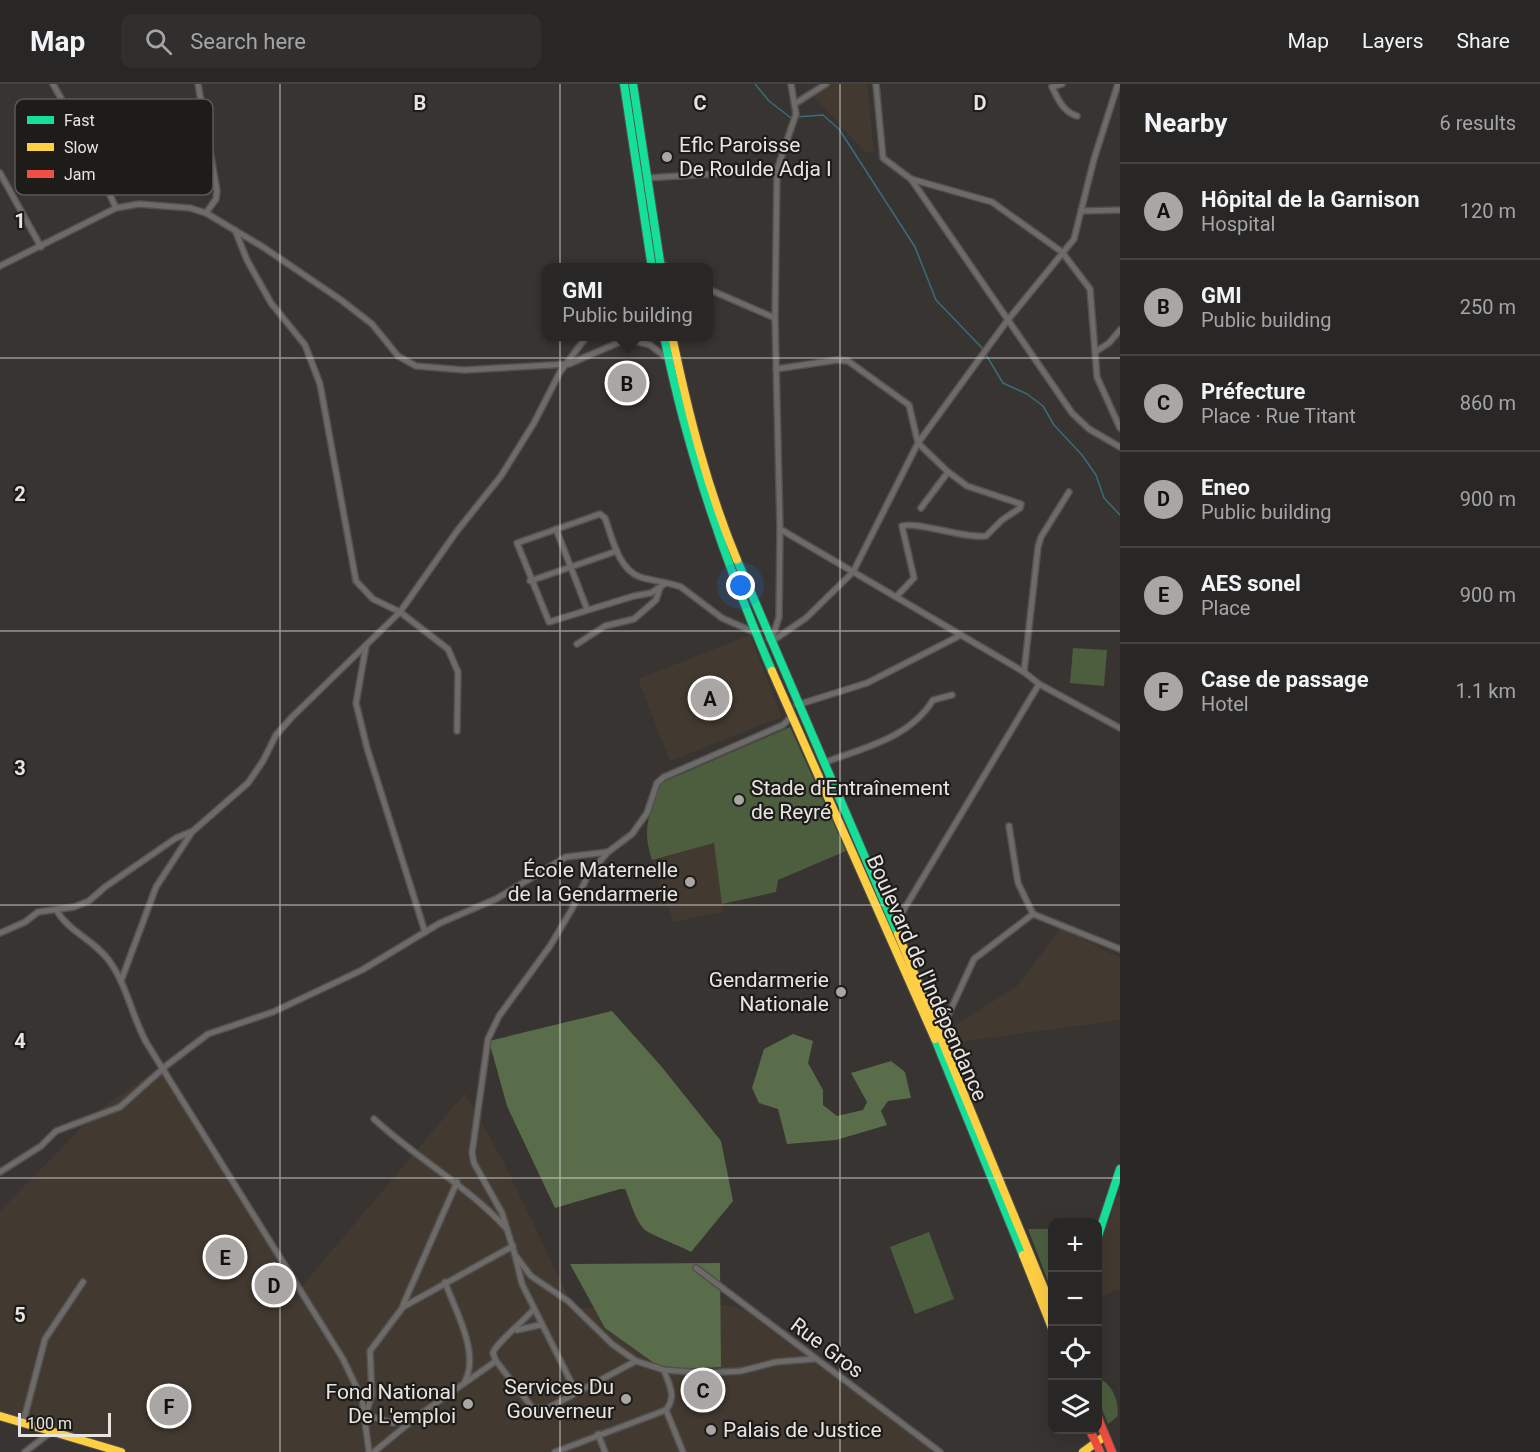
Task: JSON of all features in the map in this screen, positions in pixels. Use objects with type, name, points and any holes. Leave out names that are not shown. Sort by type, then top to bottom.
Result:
[{"type":"main road","points":[[624,84],[651,263]]},
{"type":"main road","points":[[633,84],[660,263]]},
{"type":"main road","name":"Boulevard de l'Indépendance","points":[[664,341],[684,430],[713,524],[756,633],[967,1113],[1052,1326]]},
{"type":"main road","name":"Boulevard de l'Indépendance","points":[[673,341],[687,408],[721,522],[797,705],[1005,1185],[1048,1295]]},
{"type":"main road","points":[[1102,1225],[1120,1169]]},
{"type":"main road","points":[[0,1416],[121,1452]]},
{"type":"main road","points":[[1092,1434],[1100,1452],[1111,1449],[1102,1428]]},
{"type":"main road","points":[[1083,1452],[1105,1436]]},
{"type":"street","points":[[53,84],[61,99]]},
{"type":"street","points":[[198,84],[201,99]]},
{"type":"street","points":[[770,641],[779,617],[780,529],[775,318],[777,170],[796,114],[796,103],[791,84]]},
{"type":"street","points":[[796,103],[826,84]]},
{"type":"street","points":[[876,84],[883,158],[911,179],[1006,321],[1072,413],[1089,429],[1120,447]]},
{"type":"street","points":[[1062,84],[1052,87],[1060,103],[1070,114],[1077,116]]},
{"type":"street","points":[[770,641],[806,618],[853,572],[918,443],[1006,321],[1074,239],[1118,84]]},
{"type":"street","points":[[206,213],[216,199],[213,168]]},
{"type":"street","points":[[646,178],[777,170]]},
{"type":"street","points":[[0,173],[41,247]]},
{"type":"street","points":[[911,179],[992,202],[1062,252],[1090,289],[1097,378],[1120,428]]},
{"type":"street","points":[[110,195],[116,208]]},
{"type":"street","points":[[0,266],[116,208],[139,204],[190,208],[206,213],[235,230],[350,306],[372,324],[398,356],[416,366],[464,370],[569,363],[622,341]]},
{"type":"street","points":[[1081,211],[1120,210]]},
{"type":"street","points":[[235,230],[247,260],[271,303],[304,345],[320,384],[356,581],[373,599],[400,612],[447,650],[456,663],[459,685],[457,731]]},
{"type":"street","points":[[713,291],[775,318]]},
{"type":"street","points":[[1095,352],[1117,339],[1120,330]]},
{"type":"street","points":[[121,981],[156,887],[193,831],[248,783],[281,729],[400,612],[457,531],[501,476],[560,372],[584,341]]},
{"type":"street","points":[[635,341],[650,345],[668,359]]},
{"type":"street","points":[[776,369],[837,360],[848,361],[909,405],[918,443],[948,472],[967,486],[1018,501],[1020,508],[1002,520],[987,537],[951,534],[910,525],[902,526],[914,578],[896,597]]},
{"type":"street","points":[[921,508],[948,472]]},
{"type":"street","points":[[1024,672],[1038,547],[1041,537],[1069,492]]},
{"type":"street","points":[[666,583],[647,594],[546,621],[517,543],[597,514],[603,515],[617,551],[633,574],[681,587],[722,618],[756,633]]},
{"type":"street","points":[[556,529],[586,609]]},
{"type":"street","points":[[780,529],[1024,672],[1039,684],[1120,728]]},
{"type":"street","points":[[530,581],[617,551]]},
{"type":"street","points":[[577,644],[605,626],[633,619],[656,600],[660,588]]},
{"type":"street","points":[[797,705],[867,684],[961,635]]},
{"type":"street","points":[[366,646],[356,703],[367,748],[425,932]]},
{"type":"street","points":[[894,926],[1039,684]]},
{"type":"street","points":[[823,763],[891,739],[924,715],[933,700],[952,695]]},
{"type":"street","points":[[576,1392],[533,1310],[520,1278],[508,1230],[472,1153],[488,1039],[498,1016],[550,946],[572,909],[588,875],[608,852],[632,834],[643,820],[657,783],[664,777],[783,725],[792,716]]},
{"type":"street","points":[[1009,825],[1018,883],[1033,914],[1120,949]]},
{"type":"street","points":[[0,933],[25,922],[38,912],[57,911],[89,901],[176,838],[193,831]]},
{"type":"street","points":[[0,1172],[40,1146],[56,1131],[120,1107],[163,1068],[208,1034],[273,1012],[362,970],[425,932],[496,899],[566,857],[608,852]]},
{"type":"street","points":[[57,911],[63,921],[104,955],[121,981],[144,1038],[343,1359],[358,1389],[366,1414],[369,1452]]},
{"type":"street","points":[[940,1033],[974,958],[1033,914]]},
{"type":"street","points":[[374,1119],[390,1134],[457,1182],[508,1230]]},
{"type":"street","points":[[366,1414],[372,1395],[370,1351],[403,1307],[457,1182]]},
{"type":"street","points":[[403,1307],[513,1246]]},
{"type":"street","points":[[515,1255],[531,1276],[568,1301],[612,1344],[636,1361],[664,1370],[705,1373],[741,1371],[776,1362],[813,1359]]},
{"type":"street","name":"Rue Gros","points":[[696,1268],[813,1359],[940,1452]]},
{"type":"street","points":[[22,1423],[45,1340],[83,1282]]},
{"type":"street","points":[[445,1282],[468,1350],[469,1366],[464,1384]]},
{"type":"street","points":[[533,1310],[516,1330],[494,1348],[496,1361],[525,1401],[537,1409],[548,1408],[636,1361]]},
{"type":"street","points":[[516,1330],[540,1325]]},
{"type":"street","points":[[374,1452],[419,1415],[496,1361]]},
{"type":"street","points":[[555,1452],[666,1410],[672,1402],[673,1395],[664,1370]]},
{"type":"street","points":[[666,1410],[683,1452]]},
{"type":"street","points":[[366,1414],[393,1423],[419,1415]]},
{"type":"street","points":[[25,1452],[51,1432]]},
{"type":"street","points":[[598,1434],[605,1452]]},
{"type":"shaded area","points":[[828,84],[867,84],[874,152],[866,153],[813,96]]},
{"type":"shaded area","points":[[750,635],[782,717],[670,761],[638,679]]},
{"type":"shaded area","name":"École Maternelle de la Gendarmerie","points":[[714,843],[724,912],[673,922],[652,860]]},
{"type":"shaded area","points":[[1061,928],[1120,958],[1120,1020],[953,1043],[947,1031],[1017,986]]},
{"type":"shaded area","points":[[163,1065],[297,1292],[465,1093],[503,1161],[574,1308],[731,1305],[762,1317],[941,1452],[123,1452],[0,1415],[0,1211],[95,1113]]},
{"type":"shaded area","points":[[1120,1196],[1120,1289],[1102,1296],[1102,1240],[1117,1197]]},
{"type":"green space","points":[[1073,648],[1107,650],[1104,686],[1070,683]]},
{"type":"green space","name":"Stade d'Entraînement de Reyré","points":[[790,727],[846,851],[778,880],[776,892],[722,904],[714,843],[652,860],[647,829],[650,812],[661,783]]},
{"type":"green space","points":[[612,1011],[661,1066],[721,1141],[733,1201],[691,1252],[644,1229],[635,1215],[625,1189],[555,1208],[507,1106],[489,1041]]},
{"type":"green space","points":[[793,1034],[813,1041],[808,1063],[823,1090],[823,1105],[837,1116],[863,1110],[867,1102],[851,1073],[891,1061],[905,1072],[911,1098],[888,1101],[881,1111],[887,1125],[836,1140],[787,1144],[778,1109],[759,1103],[752,1088],[764,1049]]},
{"type":"green space","points":[[1028,1229],[1048,1229],[1048,1282]]},
{"type":"green space","points":[[929,1232],[954,1299],[915,1314],[890,1247]]},
{"type":"green space","points":[[720,1263],[721,1367],[664,1370],[605,1328],[570,1264]]},
{"type":"green space","points":[[1102,1380],[1114,1394],[1118,1411],[1117,1417],[1108,1424],[1102,1409]]},
{"type":"waterway","points":[[755,84],[769,101],[791,118]]},
{"type":"waterway","points":[[796,117],[823,115],[839,129],[915,247],[936,300],[983,349]]},
{"type":"waterway","points":[[985,353],[1003,383],[1027,394],[1043,406],[1054,425],[1082,455],[1096,475],[1104,498],[1120,515]]},
{"type":"traffic: fast","points":[[624,84],[651,263]]},
{"type":"traffic: fast","points":[[633,84],[660,263]]},
{"type":"traffic: fast","points":[[665,341],[684,422],[709,506],[723,548],[772,671]]},
{"type":"traffic: fast","points":[[737,560],[898,934]]},
{"type":"traffic: fast","points":[[935,1039],[1023,1255]]},
{"type":"traffic: fast","points":[[1102,1224],[1120,1169]]},
{"type":"traffic: slow","points":[[673,341],[699,450],[716,505],[737,560]]},
{"type":"traffic: slow","points":[[772,671],[935,1039]]},
{"type":"traffic: slow","points":[[898,934],[1048,1298]]},
{"type":"traffic: slow","points":[[1023,1255],[1051,1326]]},
{"type":"traffic: slow","points":[[0,1416],[121,1452]]},
{"type":"traffic: slow","points":[[1083,1452],[1105,1436]]},
{"type":"traffic: jam","points":[[1102,1428],[1112,1452]]},
{"type":"traffic: jam","points":[[1092,1434],[1100,1452]]},
{"type":"place","name":"Eflc Paroisse De Roulde Adja I","points":[[667,157]]},
{"type":"place","name":"GMI","points":[[627,383]]},
{"type":"place","name":"Hôpital de la Garnison","points":[[710,698]]},
{"type":"place","name":"Stade d'Entraînement de Reyré","points":[[739,800]]},
{"type":"place","name":"École Maternelle de la Gendarmerie","points":[[690,882]]},
{"type":"place","name":"Gendarmerie Nationale","points":[[841,992]]},
{"type":"place","name":"AES sonel","points":[[225,1257]]},
{"type":"place","name":"Eneo","points":[[274,1285]]},
{"type":"place","name":"Préfecture","points":[[703,1390]]},
{"type":"place","name":"Services Du Gouverneur","points":[[626,1399]]},
{"type":"place","name":"Fond National De L'emploi","points":[[468,1404]]},
{"type":"place","name":"Case de passage","points":[[169,1406]]},
{"type":"place","name":"Palais de Justice","points":[[711,1430]]}]
